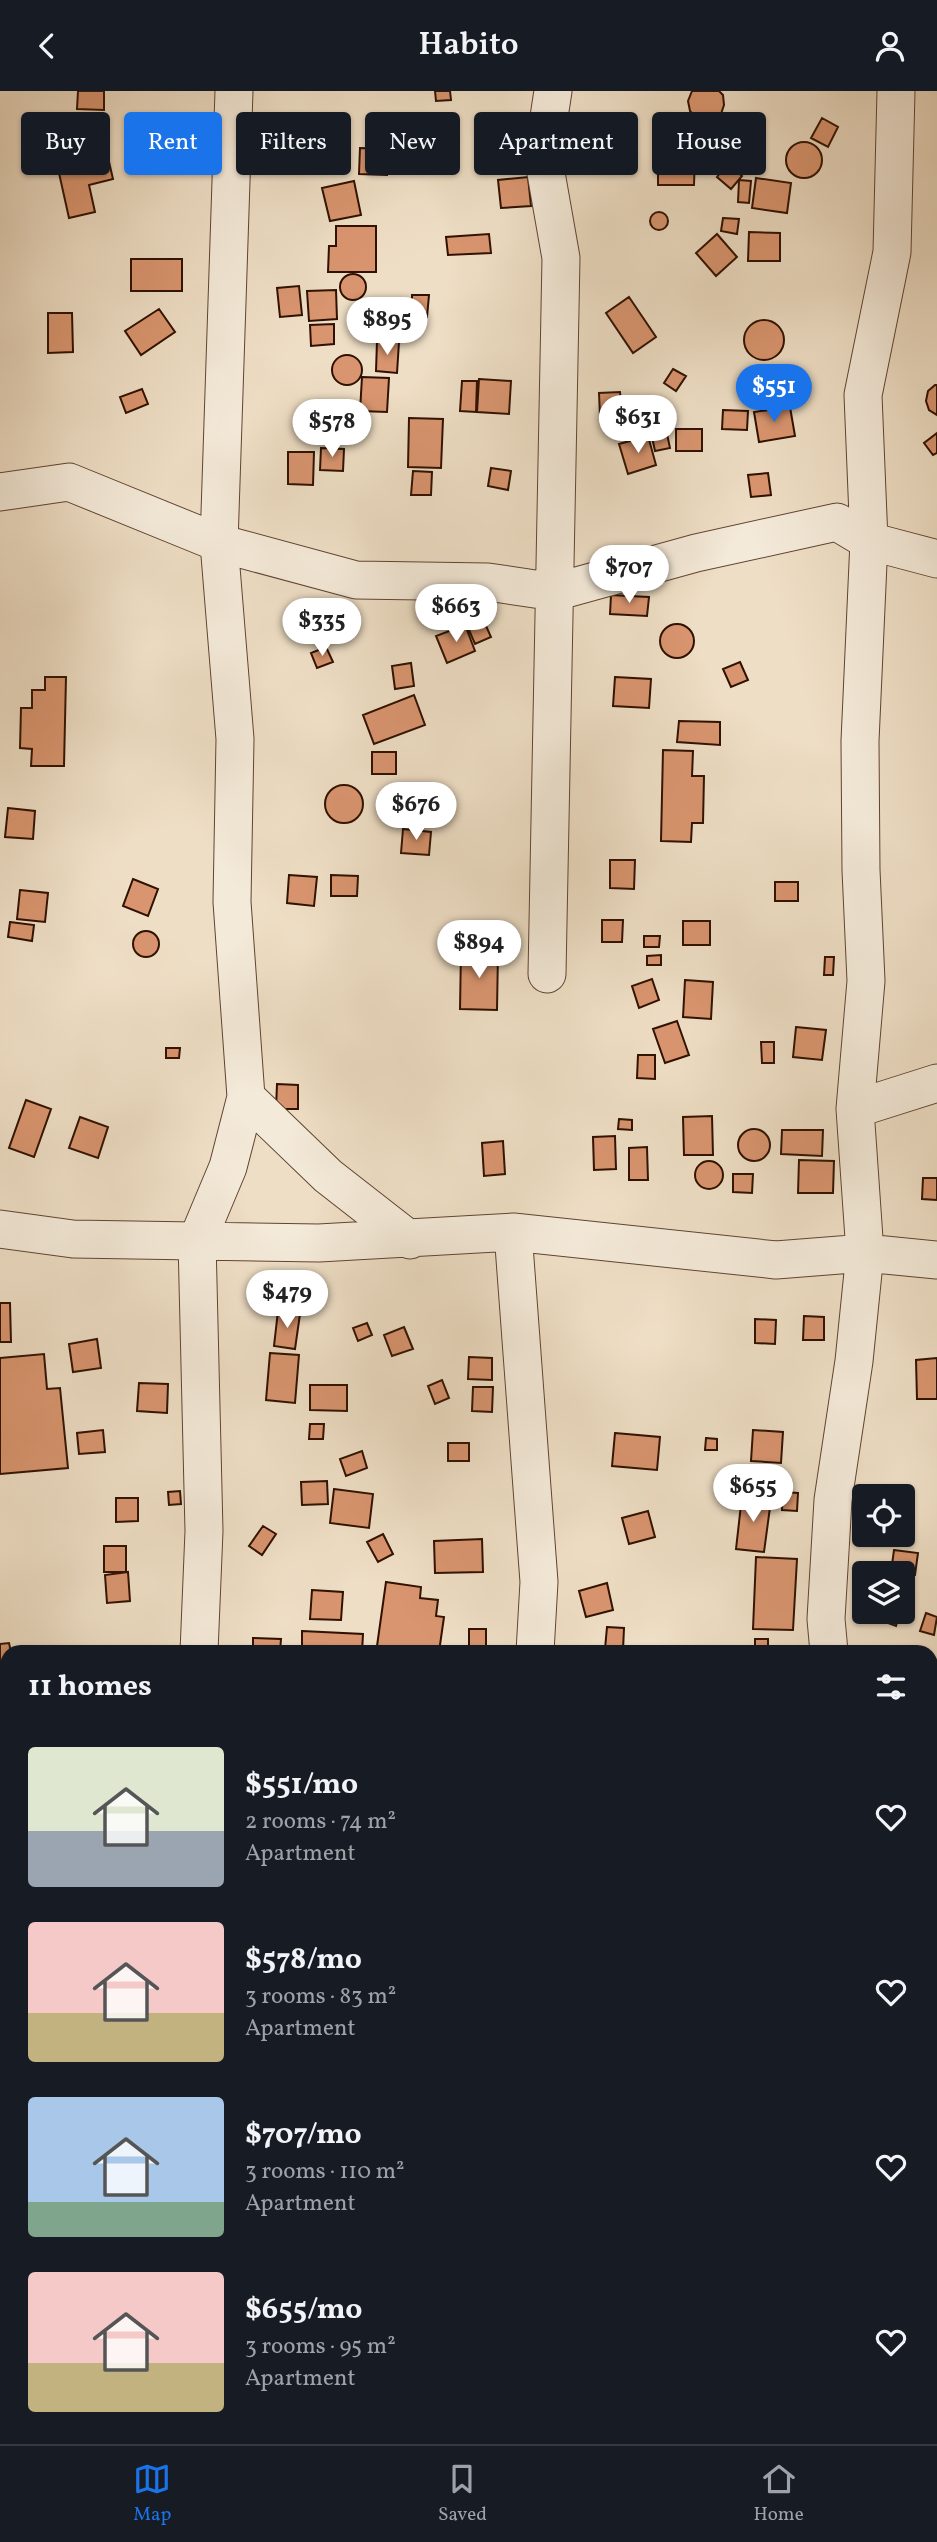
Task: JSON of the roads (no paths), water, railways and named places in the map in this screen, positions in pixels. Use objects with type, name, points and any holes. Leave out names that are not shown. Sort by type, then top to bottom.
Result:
[{"type":"street","points":[[199,1645],[204,1531],[197,1241],[228,1167],[246,1097],[232,902],[235,739],[219,544],[234,91]]},
{"type":"street","points":[[547,974],[561,258],[544,156],[553,91]]},
{"type":"street","points":[[828,1645],[826,1619],[833,1500],[854,1361],[865,1253],[855,1109],[866,981],[861,870],[860,741],[869,541],[863,395],[892,252],[895,91]]},
{"type":"street","points":[[0,492],[69,482],[219,544],[356,580],[488,582],[555,593],[696,553],[837,522],[869,541],[937,559]]},
{"type":"street","points":[[855,1109],[937,1083]]},
{"type":"street","points":[[246,1097],[328,1176],[410,1240]]},
{"type":"street","points":[[0,1229],[73,1239],[319,1243],[513,1233],[776,1260],[865,1253],[937,1260]]},
{"type":"street","points":[[513,1233],[539,1582],[535,1645]]}]
